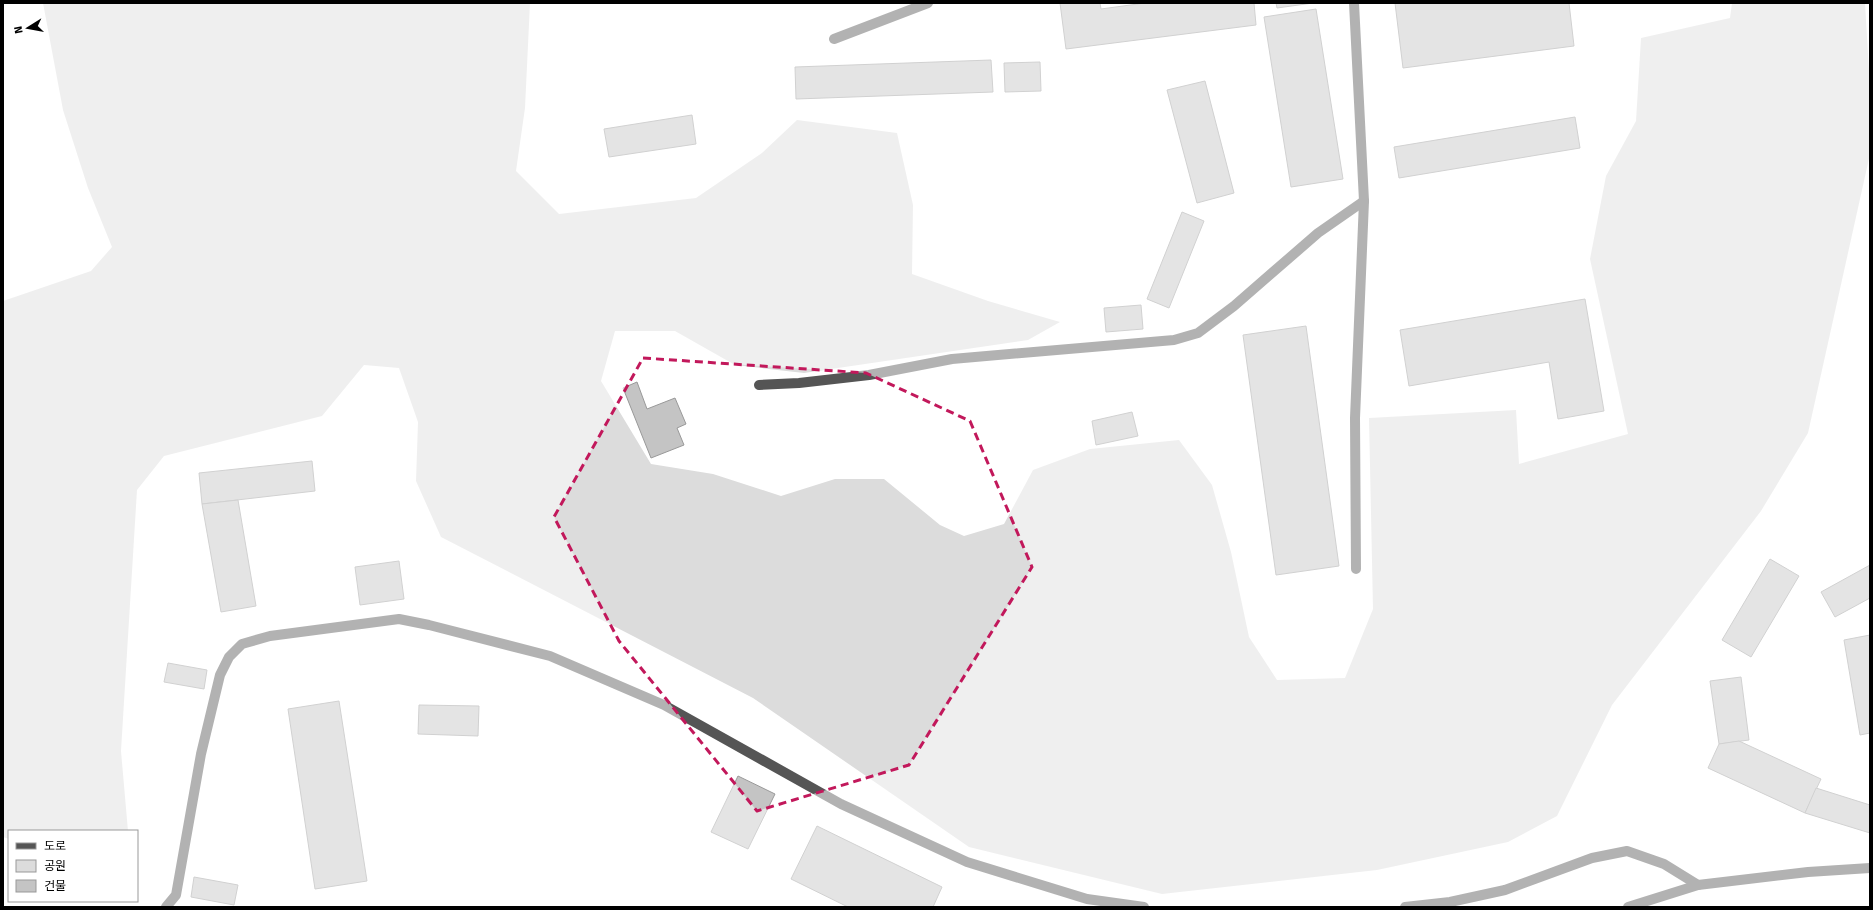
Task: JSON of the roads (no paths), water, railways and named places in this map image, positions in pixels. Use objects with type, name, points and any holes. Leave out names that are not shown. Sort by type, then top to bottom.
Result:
[{"type":"street","points":[[834,39],[928,3]]},
{"type":"street","points":[[1354,3],[1364,201],[1355,418],[1356,569]]},
{"type":"street","points":[[759,386],[869,375],[952,359],[1174,340],[1198,333],[1234,306],[1318,233],[1364,201]]},
{"type":"street","points":[[166,907],[176,895],[201,754],[220,675],[229,657],[242,644],[270,636],[399,619],[429,625],[550,656],[664,705],[841,804],[967,862],[1087,899],[1144,907]]},
{"type":"street","points":[[1406,907],[1450,902],[1505,890],[1592,858],[1627,851],[1664,864],[1698,885]]},
{"type":"street","points":[[1628,907],[1698,885],[1808,872],[1870,868]]}]
